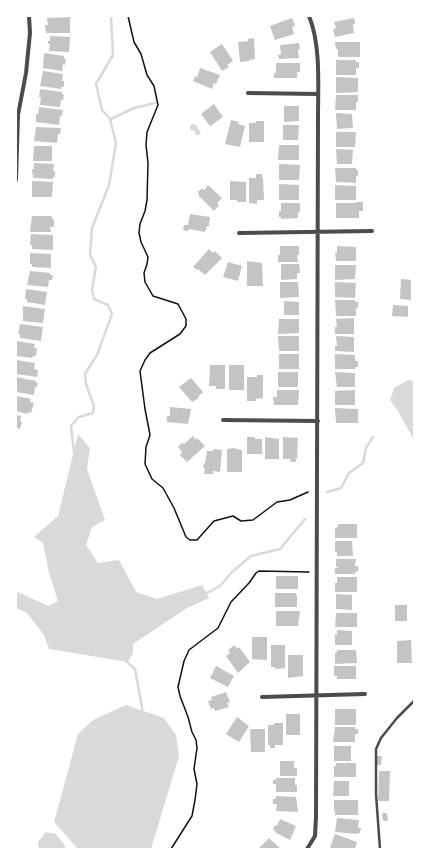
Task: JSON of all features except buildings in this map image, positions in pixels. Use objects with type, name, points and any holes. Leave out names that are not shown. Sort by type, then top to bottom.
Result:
[{"type":"street","points":[[16,180],[18,115],[26,74],[30,33],[29,16]]},
{"type":"street","points":[[307,849],[314,836],[316,817],[318,421],[318,94],[317,44],[310,16]]},
{"type":"street","points":[[248,93],[318,94]]},
{"type":"street","points":[[239,233],[372,232]]},
{"type":"street","points":[[223,420],[318,421]]},
{"type":"street","points":[[262,697],[365,694]]},
{"type":"lane","points":[[380,849],[376,794],[376,749],[381,738],[397,718],[414,701]]},
{"type":"path","points":[[128,16],[134,42],[141,54],[147,75],[154,86],[158,105],[147,132],[147,200],[139,233],[141,242],[148,257],[148,264],[144,273],[145,282],[153,296],[178,304],[186,319],[186,326],[180,334],[150,353],[140,371],[150,435],[146,447],[145,464],[152,479],[163,488],[174,508],[186,537],[190,540],[197,540],[214,521],[233,516],[240,521],[253,520],[277,502],[290,500],[308,492]]},
{"type":"path","points":[[171,849],[192,816],[197,784],[194,769],[197,748],[196,740],[192,732],[178,687],[184,661],[189,650],[218,628],[230,602],[249,583],[256,573],[309,572]]},
{"type":"shaded area","points":[[192,124],[197,125],[201,132],[199,135],[196,135],[194,131],[190,129]]},
{"type":"shaded area","points":[[408,380],[414,381],[414,440],[398,411],[390,400],[394,388]]},
{"type":"shaded area","points":[[78,434],[90,448],[87,469],[105,520],[92,527],[86,545],[98,563],[119,560],[136,592],[157,599],[202,585],[209,598],[187,608],[133,644],[133,653],[128,662],[49,649],[44,635],[27,613],[16,608],[16,595],[18,592],[48,606],[58,601],[49,573],[43,543],[34,537],[58,516]]},
{"type":"shaded area","points":[[126,705],[164,718],[176,735],[179,756],[151,849],[78,849],[54,822],[78,734],[93,720]]},
{"type":"shaded area","points":[[46,832],[56,834],[65,846],[65,849],[39,849],[38,842]]},
{"type":"waterway","points":[[74,453],[71,426],[79,417],[93,413],[94,406],[86,384],[85,374],[97,355],[112,314],[108,305],[94,299],[92,290],[96,267],[90,255],[92,228],[109,185],[116,143],[110,119],[102,110],[96,84],[113,55],[111,16]]},
{"type":"waterway","points":[[111,119],[134,108],[155,103]]},
{"type":"waterway","points":[[327,492],[341,488],[349,473],[363,463],[366,448],[373,437]]},
{"type":"waterway","points":[[203,595],[220,586],[232,572],[251,556],[280,549],[305,519]]},
{"type":"waterway","points":[[126,661],[135,669],[143,713]]}]
